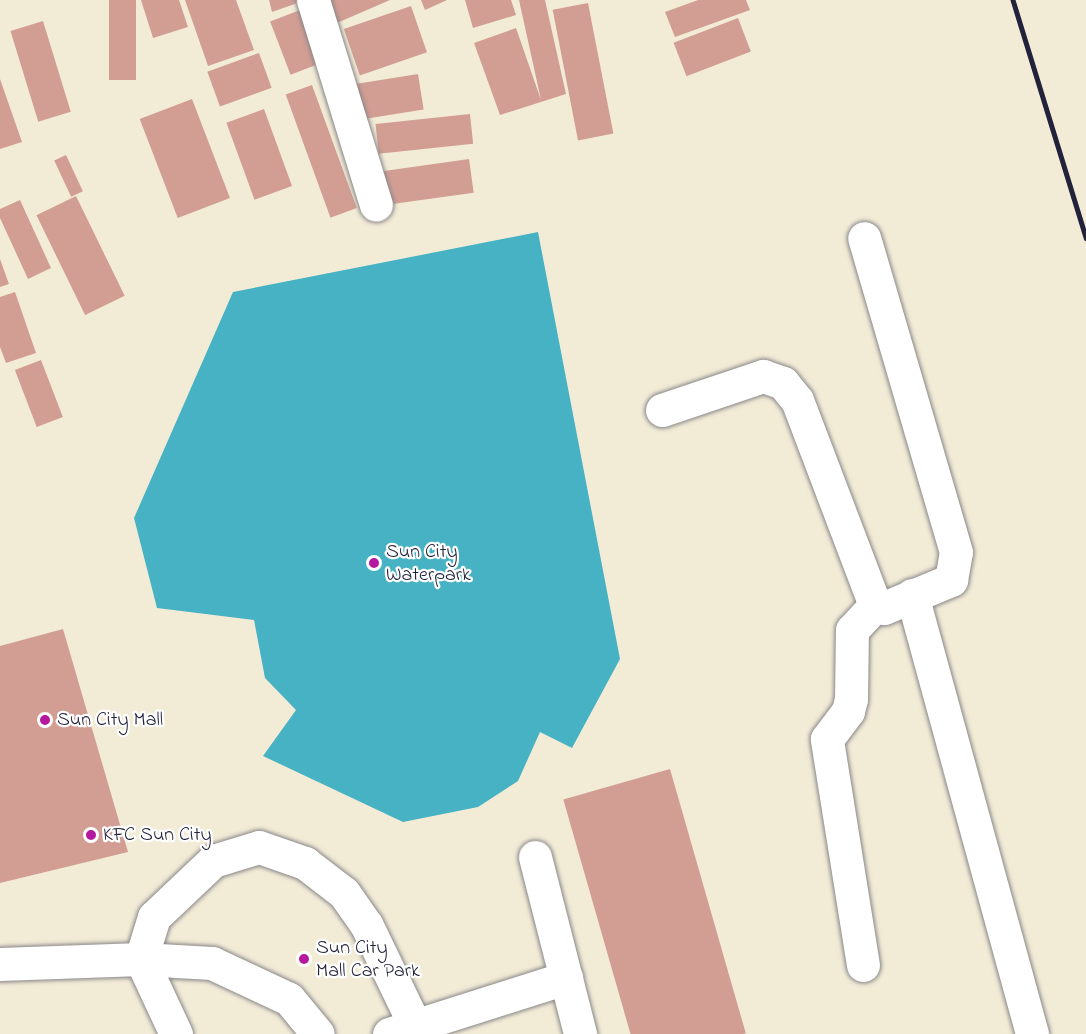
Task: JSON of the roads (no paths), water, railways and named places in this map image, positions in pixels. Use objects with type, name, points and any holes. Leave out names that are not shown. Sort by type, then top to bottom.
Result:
[{"type":"street","points":[[313,0],[376,205]]},
{"type":"street","points":[[864,238],[956,552],[951,580],[884,608],[875,605]]},
{"type":"street","points":[[662,410],[763,376],[783,384],[797,399],[875,605]]},
{"type":"street","points":[[912,595],[1032,1034]]},
{"type":"street","points":[[863,965],[827,739],[848,711],[851,699],[852,630],[875,605]]},
{"type":"street","points":[[176,1034],[141,959],[154,917],[185,885],[213,861],[258,847],[305,863],[344,892],[366,924],[408,1031],[566,978]]},
{"type":"street","points":[[535,857],[580,1034]]},
{"type":"street","points":[[0,964],[141,959],[212,963],[289,999],[318,1034]]},
{"type":"water","name":"Sun City Waterpark","points":[[538,232],[620,659],[572,748],[540,732],[518,781],[478,807],[403,822],[263,756],[296,710],[265,678],[254,620],[157,608],[134,518],[233,292]]},
{"type":"railway","points":[[1013,0],[1086,238]]},
{"type":"place","name":"Sun City Waterpark","points":[[374,563]]},
{"type":"place","name":"Sun City Mall","points":[[45,720]]},
{"type":"place","name":"KFC Sun City","points":[[91,835]]},
{"type":"place","name":"Sun City Mall Car Park","points":[[304,959]]}]
